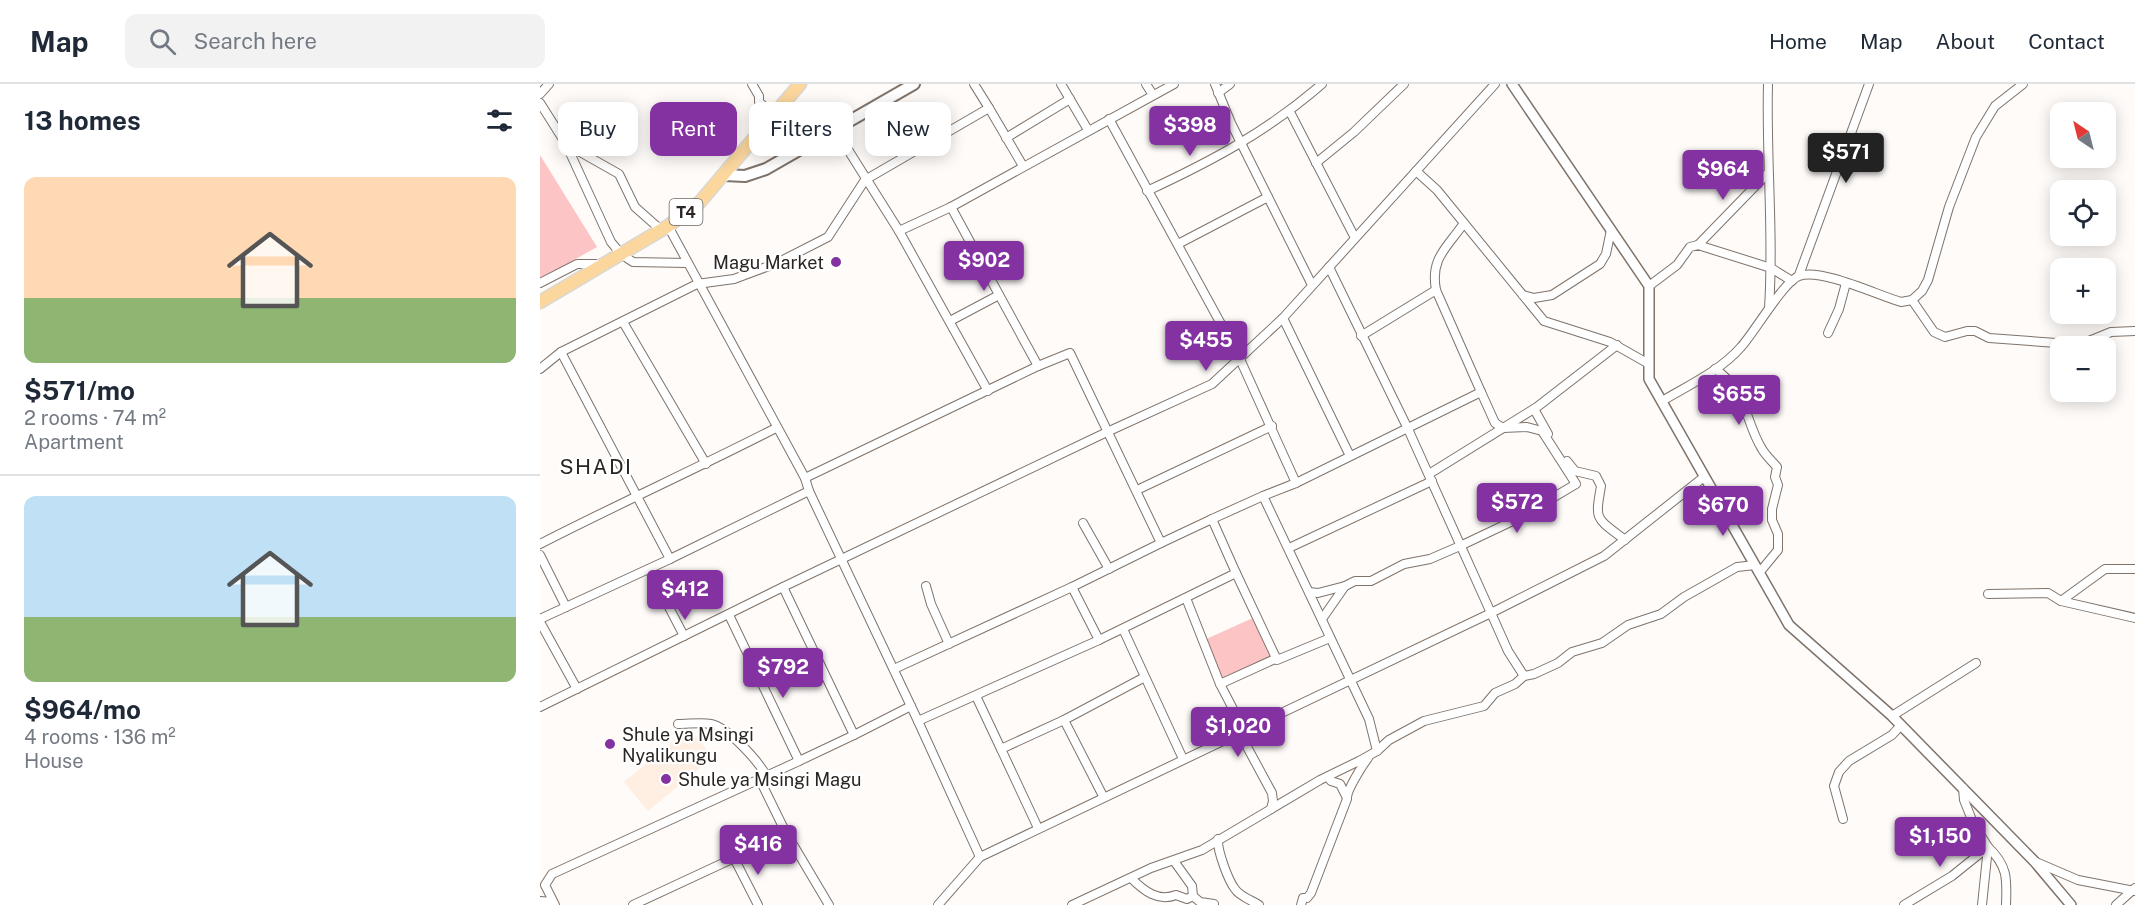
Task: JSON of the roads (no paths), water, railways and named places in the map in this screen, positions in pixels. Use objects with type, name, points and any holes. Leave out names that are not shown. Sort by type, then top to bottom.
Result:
[{"type":"highway","name":"T4","points":[[785,102],[800,84]]},
{"type":"highway","name":"T4","points":[[540,302],[664,228],[700,201],[749,145]]},
{"type":"main road","points":[[853,118],[914,84]]},
{"type":"main road","points":[[724,175],[745,176],[766,169],[788,156]]},
{"type":"street","points":[[540,94],[549,84]]},
{"type":"street","points":[[752,84],[759,96],[759,102]]},
{"type":"street","points":[[974,84],[1023,166]]},
{"type":"street","points":[[1061,84],[1088,130]]},
{"type":"street","points":[[1146,84],[1153,95]]},
{"type":"street","points":[[899,231],[951,207],[1174,84]]},
{"type":"street","points":[[1215,84],[1312,285]]},
{"type":"street","points":[[1218,93],[1230,84]]},
{"type":"street","points":[[1148,191],[1242,144],[1290,112],[1322,84]]},
{"type":"street","points":[[1316,163],[1354,132],[1404,84]]},
{"type":"street","points":[[540,707],[783,587],[1212,384],[1283,318],[1495,84]]},
{"type":"street","points":[[1512,84],[1649,286],[1649,379],[1789,625],[1892,716],[2034,861],[2071,905]]},
{"type":"street","points":[[1768,84],[1767,174],[1771,268],[1769,310]]},
{"type":"street","points":[[1662,402],[1715,369],[1741,348],[1796,278],[1869,84]]},
{"type":"street","points":[[1649,286],[1677,265],[1690,247],[1698,245],[1796,278],[1826,276],[1901,302],[1912,300],[1922,291],[1928,280],[1949,207],[1976,137],[1995,106],[2013,87],[2023,84]]},
{"type":"street","points":[[1006,138],[1070,99]]},
{"type":"street","points":[[540,103],[558,131]]},
{"type":"street","points":[[540,369],[561,352],[697,284],[734,279],[777,263],[828,237],[866,180],[988,108]]},
{"type":"street","points":[[1290,112],[1355,238]]},
{"type":"street","points":[[1109,119],[1239,357],[1296,483]]},
{"type":"street","points":[[572,156],[611,242],[621,254],[633,262],[687,263]]},
{"type":"street","points":[[587,156],[619,174],[634,207],[664,228],[687,263],[805,478],[809,491],[980,857]]},
{"type":"street","points":[[851,156],[899,231],[988,391]]},
{"type":"street","points":[[1416,171],[1437,190],[1544,321],[1617,345],[1649,364]]},
{"type":"street","points":[[1698,245],[1767,174]]},
{"type":"street","points":[[1178,244],[1268,197]]},
{"type":"street","points":[[951,207],[1038,366]]},
{"type":"street","points":[[1309,592],[1330,591],[1355,581],[1371,581],[1404,564],[1430,559],[1517,519],[1575,484],[1542,430],[1527,427],[1503,428],[1495,423],[1436,290],[1434,265],[1464,223]]},
{"type":"street","points":[[1522,295],[1534,298],[1552,295],[1600,264],[1606,254],[1611,230]]},
{"type":"street","points":[[540,283],[577,264],[605,264]]},
{"type":"street","points":[[1329,267],[1408,429],[1508,651],[1524,676]]},
{"type":"street","points":[[1828,333],[1839,309],[1846,283]]},
{"type":"street","points":[[1361,336],[1436,290]]},
{"type":"street","points":[[950,321],[999,295]]},
{"type":"street","points":[[1912,300],[1934,332],[1945,338],[1967,331],[1975,331],[1989,338],[2070,344],[2084,343],[2111,332],[2135,331]]},
{"type":"street","points":[[1283,318],[1350,456]]},
{"type":"street","points":[[623,322],[706,464]]},
{"type":"street","points":[[1289,548],[1430,478],[1534,409],[1617,345]]},
{"type":"street","points":[[561,352],[638,494],[670,559]]},
{"type":"street","points":[[805,478],[1038,366],[1070,353],[1161,543]]},
{"type":"street","points":[[1072,905],[1151,868],[1202,850],[1424,721],[1484,706],[1495,693],[1515,684],[1524,676],[1558,663],[1572,652],[1602,643],[1628,625],[1661,614],[1737,567],[1757,569],[1778,550],[1778,534],[1772,520],[1772,509],[1778,485],[1775,477],[1777,467],[1762,451],[1743,400],[1734,390],[1728,378],[1715,369]]},
{"type":"street","points":[[894,669],[1212,519],[1296,483],[1481,393]]},
{"type":"street","points":[[1534,409],[1546,432],[1575,471],[1596,476],[1601,486],[1596,509],[1599,518],[1625,540]]},
{"type":"street","points":[[1137,490],[1272,426]]},
{"type":"street","points":[[540,544],[776,428]]},
{"type":"street","points":[[938,905],[980,857],[1103,796],[1491,613],[1604,556],[1704,477]]},
{"type":"street","points":[[577,689],[540,621],[809,491]]},
{"type":"street","points":[[1263,496],[1369,719],[1374,752],[1348,788],[1311,893],[1307,898],[1303,898],[1301,905]]},
{"type":"street","points":[[1212,519],[1276,658]]},
{"type":"street","points":[[1083,523],[1108,569]]},
{"type":"street","points":[[540,555],[566,607]]},
{"type":"street","points":[[649,568],[684,636]]},
{"type":"street","points":[[2061,601],[2105,569],[2135,569]]},
{"type":"street","points":[[918,721],[1123,629],[1236,573]]},
{"type":"street","points":[[926,586],[931,604],[949,644]]},
{"type":"street","points":[[1322,619],[1345,586]]},
{"type":"street","points":[[783,587],[855,735]]},
{"type":"street","points":[[1072,587],[1099,640]]},
{"type":"street","points":[[1988,594],[2048,593],[2061,601],[2135,618]]},
{"type":"street","points":[[1186,598],[1220,684],[1272,793],[1274,801],[1271,809]]},
{"type":"street","points":[[729,615],[799,761]]},
{"type":"street","points":[[1123,629],[1143,678],[1183,759]]},
{"type":"street","points":[[1220,684],[1276,658],[1330,638]]},
{"type":"street","points":[[1892,716],[1976,663]]},
{"type":"street","points":[[1001,749],[1064,720],[1143,678]]},
{"type":"street","points":[[976,696],[1038,828]]},
{"type":"street","points":[[554,903],[545,885],[552,874],[855,735],[911,706]]},
{"type":"street","points":[[1064,720],[1103,796]]},
{"type":"street","points":[[678,724],[712,724],[723,730],[756,759],[784,831],[829,905]]},
{"type":"street","points":[[1843,819],[1834,786],[1839,772],[1849,761],[1892,735],[1901,725]]},
{"type":"street","points":[[1328,777],[1331,781],[1340,784],[1346,796]]},
{"type":"street","points":[[1963,788],[1964,800],[1970,817],[1988,847],[2001,860],[2007,879],[2006,905]]},
{"type":"street","points":[[1272,793],[1286,800]]},
{"type":"street","points":[[633,905],[734,858],[784,831]]},
{"type":"street","points":[[1218,839],[1221,859],[1235,890],[1259,905]]},
{"type":"street","points":[[1904,905],[1952,876],[1988,847]]},
{"type":"street","points":[[1982,905],[1988,847]]},
{"type":"street","points":[[734,858],[758,905]]},
{"type":"street","points":[[1174,861],[1192,886],[1193,896],[1200,902],[1214,904]]},
{"type":"street","points":[[2034,861],[2078,880],[2134,890]]},
{"type":"street","points":[[1131,878],[1142,890],[1158,897],[1168,898],[1176,895],[1187,899],[1193,896]]},
{"type":"street","points":[[2116,905],[2134,890]]},
{"type":"street","points":[[540,901],[554,903]]},
{"type":"place","name":"Magu Market","points":[[836,262]]},
{"type":"place","name":"Shule ya Msingi Nyalikungu","points":[[610,744]]},
{"type":"place","name":"Shule ya Msingi Magu","points":[[666,779]]},
{"type":"district","name":"SHADI","points":[[596,466]]}]
